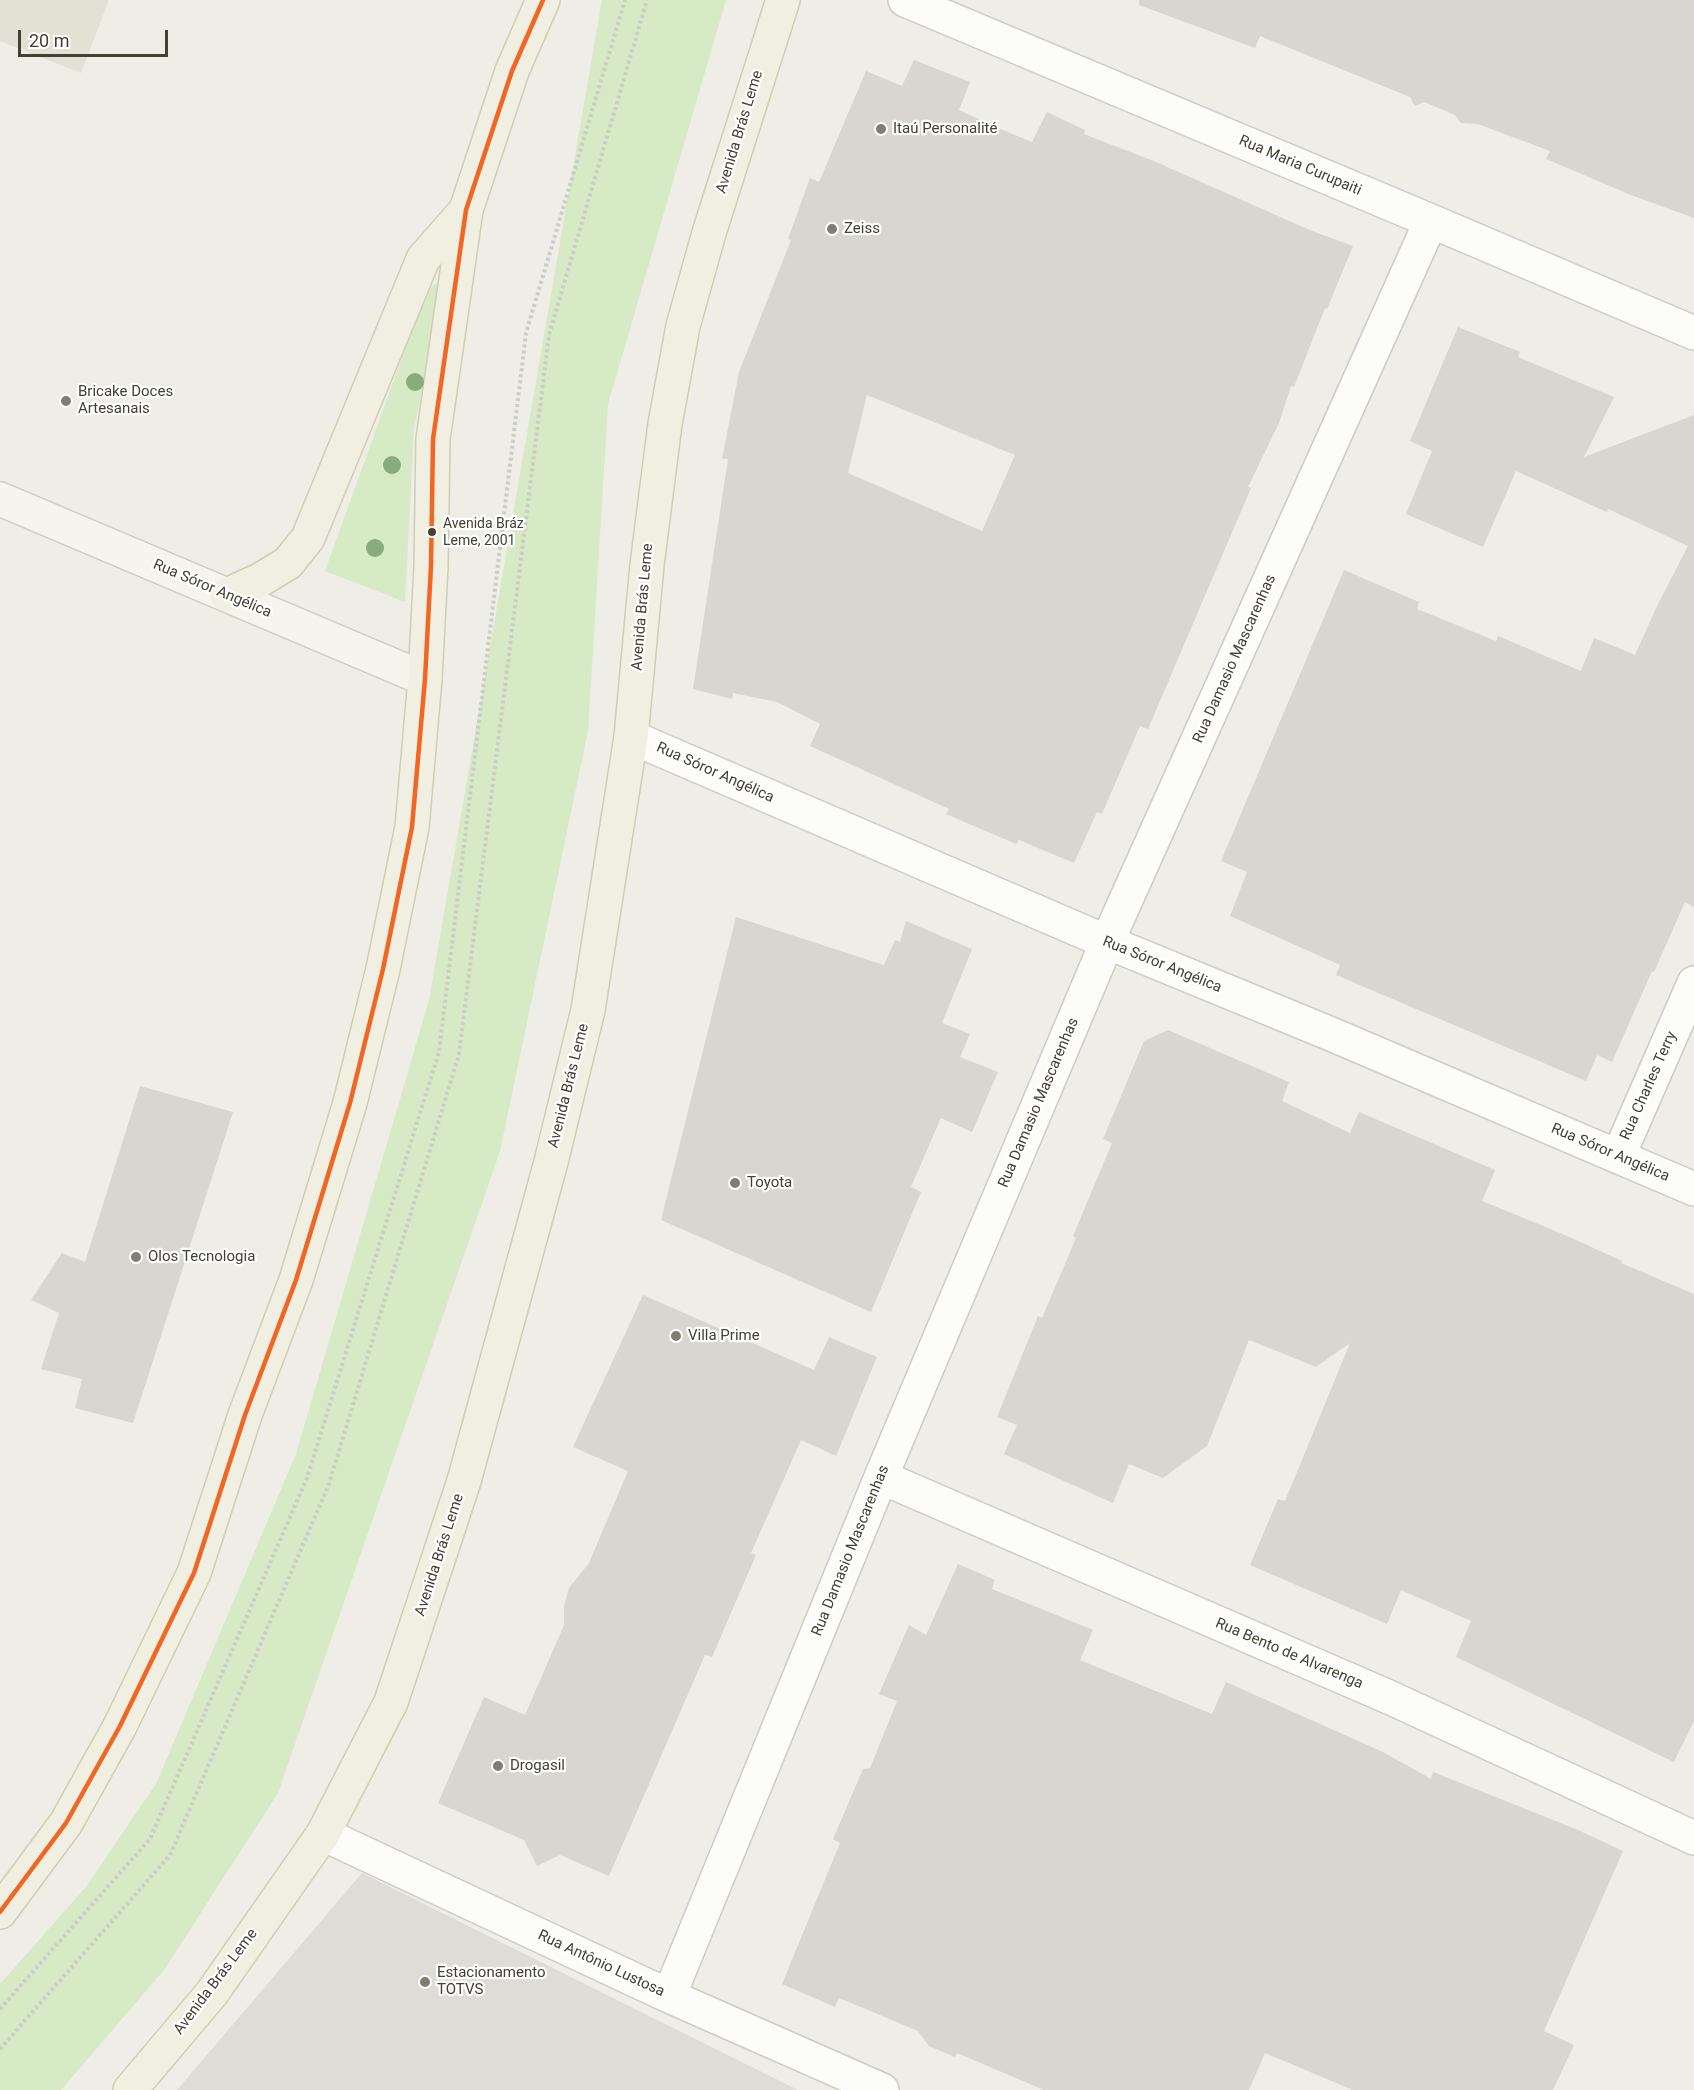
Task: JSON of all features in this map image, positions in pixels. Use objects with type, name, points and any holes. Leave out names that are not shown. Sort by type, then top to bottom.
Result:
[{"type":"main road","points":[[0,1912],[71,1814],[120,1726],[194,1573],[245,1415],[296,1280],[350,1103],[383,969],[412,827],[432,566],[433,439],[466,210],[512,71],[543,0]]},
{"type":"main road","name":"Avenida Brás Leme","points":[[130,2090],[212,1993],[323,1834],[391,1702],[464,1480],[551,1162],[588,1010],[632,737],[646,565],[665,424],[683,326],[709,233],[783,0]]},
{"type":"main road","points":[[227,595],[260,580],[288,562],[308,538],[423,259],[466,210]]},
{"type":"street","name":"Rua Maria Curupaiti","points":[[905,0],[1431,220],[1694,333]]},
{"type":"street","name":"Rua Damasio Mascarenhas","points":[[669,1996],[881,1477],[1107,942],[1431,220]]},
{"type":"street","name":"Rua Sóror Angélica","points":[[0,499],[424,679]]},
{"type":"street","name":"Rua Sóror Angélica","points":[[632,737],[1107,942],[1331,1034],[1694,1189]]},
{"type":"street","name":"Rua Charles Terry","points":[[1618,1157],[1694,983]]},
{"type":"street","name":"Rua Bento de Alvarenga","points":[[881,1477],[1391,1698],[1694,1838]]},
{"type":"street","name":"Rua Antônio Lustosa","points":[[323,1834],[669,1996],[882,2090]]},
{"type":"shaded area","points":[[0,0],[109,0],[81,73],[0,41]]},
{"type":"shaded area","name":"Estacionamento TOTVS","points":[[362,1873],[798,2090],[177,2090]]},
{"type":"green space","points":[[602,0],[726,0],[608,404],[588,731],[500,1151],[278,1793],[164,1970],[61,2090],[0,2090],[0,1984],[86,1887],[156,1784],[296,1454],[429,1000]]},
{"type":"green space","points":[[446,279],[414,428],[405,602],[325,571],[426,291]]},
{"type":"building","points":[[1139,0],[1694,0],[1694,218],[1631,195],[1546,159],[1550,151],[1478,124],[1461,123],[1455,115],[1424,102],[1415,106],[1410,97],[1260,36],[1255,48],[1139,5]]},
{"type":"building","points":[[914,60],[970,82],[959,110],[998,128],[1032,142],[1047,112],[1085,130],[1084,134],[1156,162],[1312,231],[1353,246],[1327,309],[1325,308],[1294,387],[1291,386],[1279,423],[1248,487],[1251,488],[1148,729],[1140,726],[1102,814],[1097,812],[1074,863],[1019,840],[1016,844],[946,814],[949,809],[810,746],[820,724],[777,702],[733,693],[732,699],[693,689],[728,459],[722,459],[739,372],[791,240],[788,239],[810,178],[819,182],[866,71],[902,86]],"holes":[[[867,395],[1015,455],[982,531],[848,473]]]},
{"type":"building","points":[[1458,327],[1520,352],[1518,357],[1614,397],[1584,457],[1694,415],[1694,907],[1685,902],[1612,1062],[1597,1055],[1586,1081],[1336,975],[1340,965],[1230,916],[1247,872],[1221,861],[1344,570],[1419,602],[1417,609],[1496,641],[1498,636],[1581,671],[1594,638],[1635,655],[1688,546],[1608,509],[1607,512],[1516,471],[1483,547],[1406,514],[1432,451],[1410,441]]},
{"type":"building","points":[[736,917],[884,965],[895,940],[900,942],[906,921],[972,949],[942,1023],[970,1034],[960,1057],[998,1072],[972,1132],[941,1118],[911,1187],[921,1192],[871,1312],[661,1220]]},
{"type":"building","points":[[1168,1030],[1289,1082],[1282,1101],[1350,1133],[1359,1112],[1495,1170],[1482,1201],[1565,1235],[1622,1261],[1621,1263],[1694,1294],[1694,1721],[1674,1762],[1456,1657],[1471,1621],[1401,1590],[1387,1624],[1250,1565],[1278,1499],[1285,1501],[1350,1343],[1316,1367],[1249,1340],[1207,1446],[1163,1478],[1129,1464],[1113,1503],[1004,1454],[1017,1425],[997,1417],[1038,1316],[1042,1318],[1076,1238],[1073,1236],[1112,1143],[1103,1139],[1144,1041]]},
{"type":"building","name":"Olos Tecnologia","points":[[140,1086],[233,1112],[133,1423],[75,1408],[82,1379],[41,1369],[59,1313],[31,1300],[62,1253],[85,1262]]},
{"type":"building","points":[[643,1295],[814,1370],[829,1337],[877,1357],[836,1456],[801,1440],[751,1553],[756,1555],[712,1657],[705,1655],[609,1876],[560,1855],[537,1866],[524,1840],[438,1803],[484,1697],[525,1715],[564,1625],[564,1606],[569,1588],[589,1563],[628,1471],[573,1447]]},
{"type":"building","points":[[958,1564],[995,1580],[992,1589],[1093,1630],[1080,1660],[1212,1714],[1226,1682],[1383,1752],[1431,1779],[1433,1772],[1578,1830],[1623,1851],[1544,2031],[1574,2045],[1553,2090],[1353,2090],[1265,2053],[1249,2090],[1044,2090],[957,2053],[955,2057],[929,2046],[918,2031],[839,1998],[835,2007],[782,1984],[840,1843],[833,1839],[863,1769],[870,1768],[897,1701],[879,1694],[909,1625],[926,1635]]},
{"type":"transit line","points":[[0,1912],[66,1823],[120,1726],[194,1573],[245,1415],[296,1280],[350,1103],[383,969],[412,827],[425,679],[431,566],[433,439],[466,210],[512,71],[543,0]]},
{"type":"place","name":"Itaú Personalité","points":[[881,129]]},
{"type":"place","name":"Zeiss","points":[[832,229]]},
{"type":"place","name":"Bricake Doces Artesanais","points":[[66,401]]},
{"type":"place","name":"Avenida Bráz Leme, 2001","points":[[432,532]]},
{"type":"place","name":"Toyota","points":[[735,1183]]},
{"type":"place","name":"Olos Tecnologia","points":[[136,1257]]},
{"type":"place","name":"Villa Prime","points":[[676,1336]]},
{"type":"place","name":"Drogasil","points":[[498,1766]]},
{"type":"place","name":"Estacionamento TOTVS","points":[[425,1982]]}]
